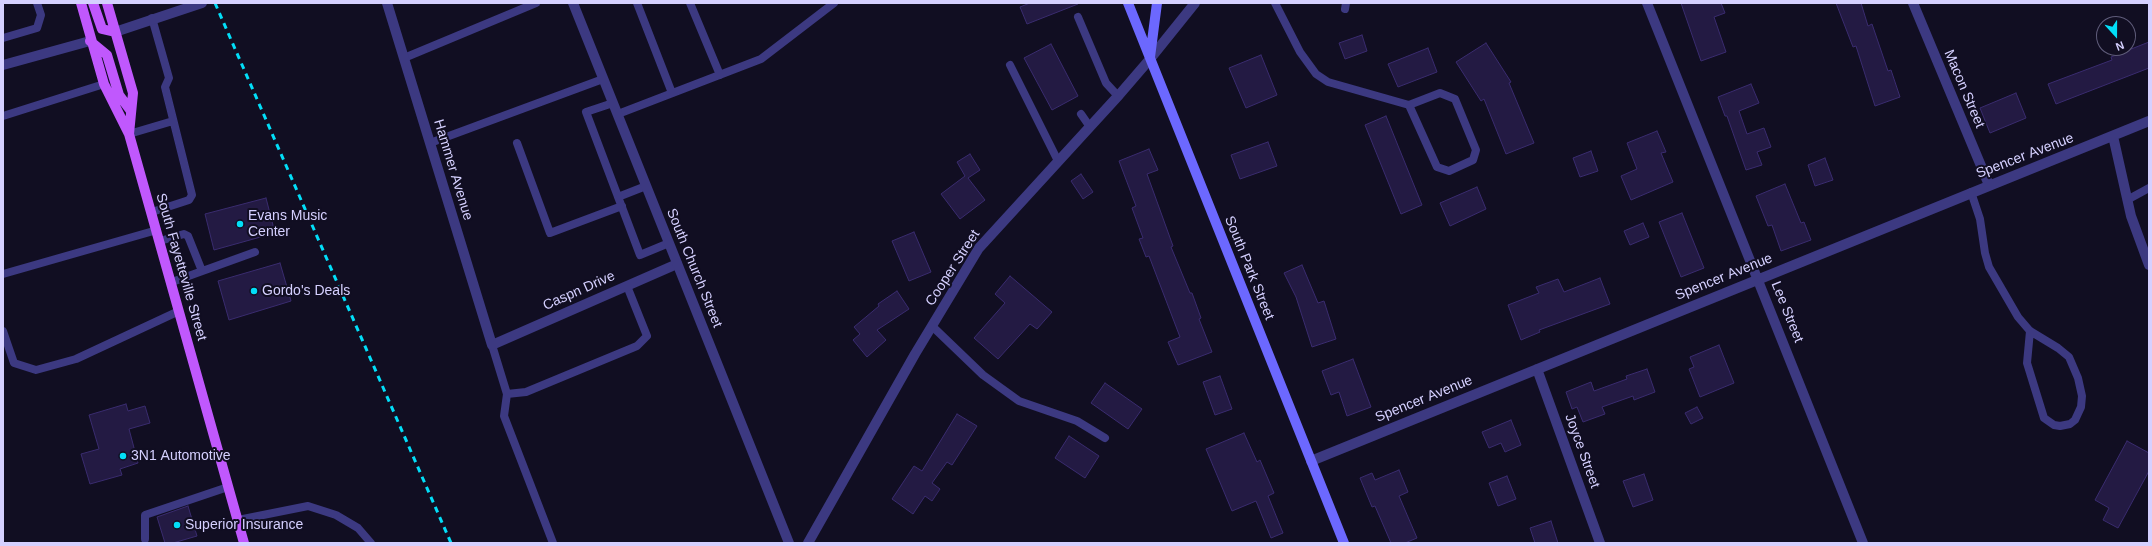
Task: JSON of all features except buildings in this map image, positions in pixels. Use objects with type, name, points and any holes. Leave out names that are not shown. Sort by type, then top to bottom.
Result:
[{"type":"main road","name":"South Fayetteville Street","points":[[81,3],[90,40],[104,84],[129,134],[172,282],[244,543]]},
{"type":"main road","points":[[93,3],[102,29],[115,32]]},
{"type":"main road","points":[[107,3],[132,93],[129,134]]},
{"type":"main road","name":"South Park Street","points":[[1128,3],[1344,543]]},
{"type":"main road","points":[[1150,59],[1157,3]]},
{"type":"main road","points":[[90,40],[107,55],[119,95],[131,111]]},
{"type":"street","points":[[115,32],[152,18],[202,3]]},
{"type":"street","name":"Hammer Avenue","points":[[387,3],[492,345]]},
{"type":"street","name":"South Church Street","points":[[573,3],[789,543]]},
{"type":"street","name":"Cooper Street","points":[[808,543],[827,506],[979,248],[1118,96],[1195,3]]},
{"type":"street","name":"Lee Street","points":[[1647,3],[1759,279],[1863,543]]},
{"type":"street","name":"Macon Street","points":[[1913,3],[1989,185]]},
{"type":"street","points":[[3,65],[90,40]]},
{"type":"street","name":"Spencer Avenue","points":[[1311,461],[2149,121]]},
{"type":"street","points":[[2113,136],[2131,216],[2149,265]]},
{"type":"street","name":"Caspn Drive","points":[[492,345],[677,264]]},
{"type":"street","name":"Joyce Street","points":[[1537,369],[1600,543]]},
{"type":"lane","points":[[3,38],[37,28],[41,15],[37,3]]},
{"type":"lane","points":[[404,58],[536,3]]},
{"type":"lane","points":[[637,3],[672,93]]},
{"type":"lane","points":[[690,3],[720,75]]},
{"type":"lane","points":[[618,114],[761,59],[834,3]]},
{"type":"lane","points":[[1275,3],[1300,52],[1316,74],[1328,82],[1409,105],[1440,93],[1455,99],[1476,150],[1473,160],[1449,171],[1437,167],[1409,105]]},
{"type":"lane","points":[[1078,17],[1106,83],[1118,96]]},
{"type":"lane","points":[[152,18],[169,78],[165,87],[192,195],[189,200],[152,212]]},
{"type":"lane","points":[[1010,65],[1058,161]]},
{"type":"lane","points":[[430,143],[603,79]]},
{"type":"lane","points":[[3,116],[104,84]]},
{"type":"lane","points":[[613,103],[586,112],[640,255],[669,243]]},
{"type":"lane","points":[[1081,114],[1090,127]]},
{"type":"lane","points":[[129,134],[173,121]]},
{"type":"lane","points":[[517,143],[550,233],[622,206]]},
{"type":"lane","points":[[618,197],[646,186]]},
{"type":"lane","points":[[2127,200],[2149,188]]},
{"type":"lane","points":[[1971,192],[1980,219],[1985,254],[1989,267],[2018,317],[2030,331],[2058,348],[2069,357],[2078,378],[2082,396],[2081,408],[2070,424],[2060,426],[2054,425],[2044,418],[2027,363],[2030,331]]},
{"type":"lane","points":[[3,274],[157,230]]},
{"type":"lane","points":[[160,241],[184,234],[188,236],[202,271]]},
{"type":"lane","points":[[172,282],[255,252]]},
{"type":"lane","points":[[507,394],[526,392],[637,346],[647,336],[626,286]]},
{"type":"lane","points":[[3,331],[14,364],[36,370],[76,359],[179,311]]},
{"type":"lane","points":[[932,326],[983,376],[1019,401],[1077,421],[1105,438]]},
{"type":"lane","points":[[492,345],[507,394],[504,416],[553,543]]},
{"type":"lane","points":[[145,539],[145,515],[228,487]]},
{"type":"lane","points":[[238,520],[308,506],[336,515],[358,528],[371,543]]},
{"type":"railway","points":[[215,3],[451,543]]},
{"type":"place","name":"Evans Music Center","points":[[240,224]]},
{"type":"place","name":"Gordo's Deals","points":[[254,291]]},
{"type":"place","name":"3N1 Automotive","points":[[123,456]]},
{"type":"place","name":"Superior Insurance","points":[[177,525]]}]
